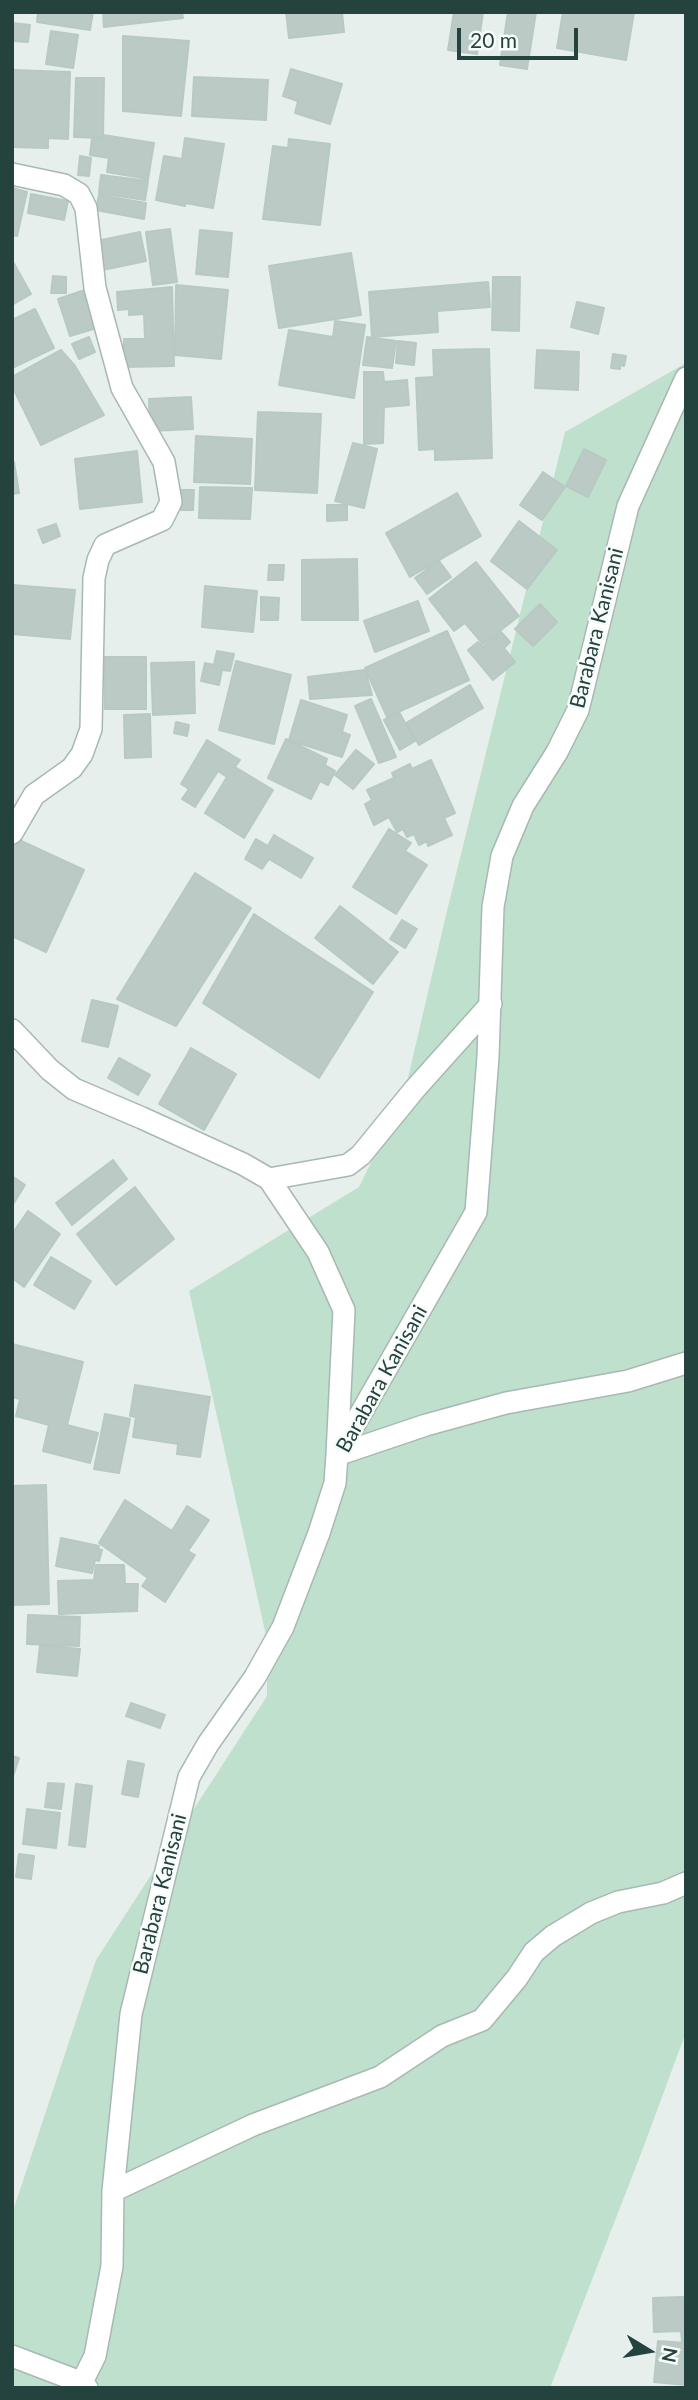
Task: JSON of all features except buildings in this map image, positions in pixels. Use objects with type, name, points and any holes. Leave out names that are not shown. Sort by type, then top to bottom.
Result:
[{"type":"street","points":[[12,174],[64,185],[79,194],[86,208],[95,288],[122,388],[164,462],[171,502],[162,520],[105,545],[101,552],[94,578],[91,729],[82,754],[72,768],[34,795],[12,833]]},
{"type":"street","name":"Barabara Kanisani","points":[[83,2386],[95,2356],[112,2266],[113,2191],[131,2014],[188,1777],[255,1677],[284,1627],[335,1483],[337,1455],[475,1212],[491,1004],[493,907],[502,856],[523,806],[557,752],[578,710],[628,506],[686,378]]},
{"type":"street","points":[[269,1179],[348,1164],[361,1156],[414,1090],[491,1004]]},
{"type":"street","points":[[12,1030],[50,1070],[74,1089],[193,1141],[269,1179],[318,1252],[344,1310],[337,1455],[426,1424],[506,1403],[628,1381],[686,1363]]},
{"type":"street","points":[[113,2191],[253,2125],[380,2077],[442,2036],[482,2020],[517,1978],[534,1952],[552,1936],[591,1913],[618,1902],[663,1893],[686,1883]]},
{"type":"street","points":[[12,2356],[83,2386]]},
{"type":"green space","points":[[686,363],[686,2032],[550,2388],[12,2388],[12,2214],[96,1960],[267,1696],[267,1640],[189,1291],[359,1187],[404,1095],[565,432]]}]
